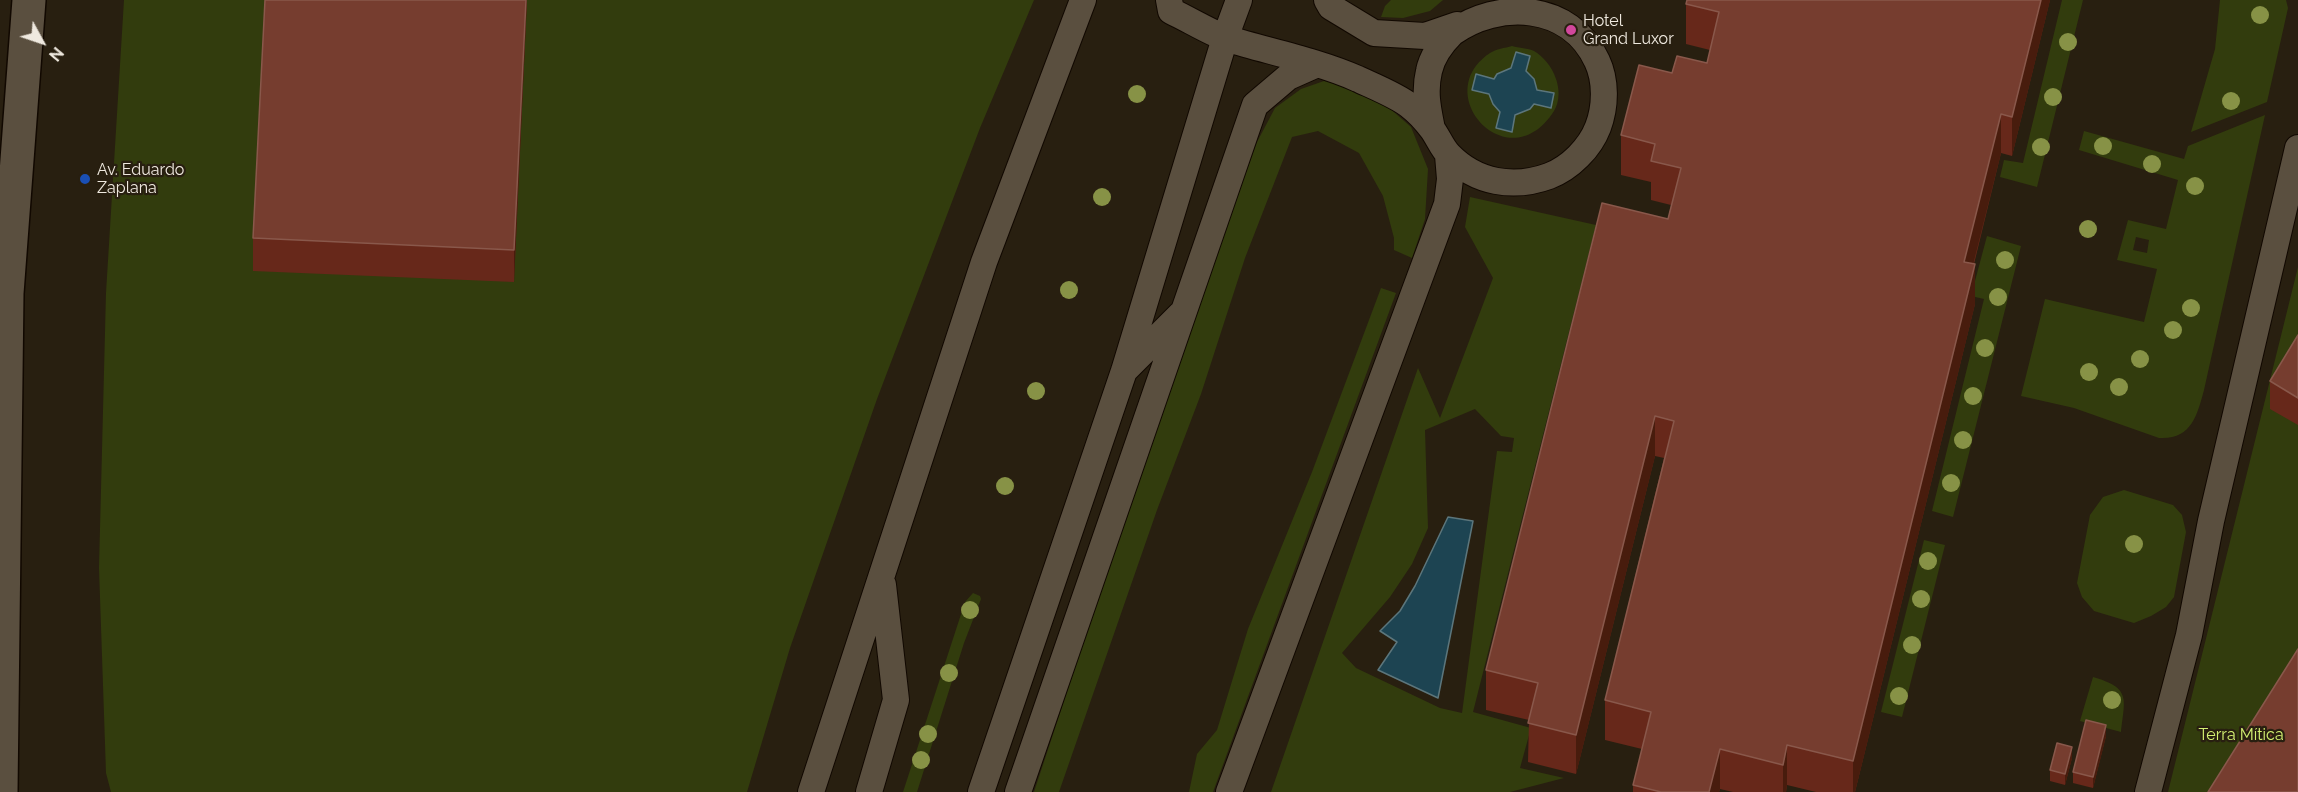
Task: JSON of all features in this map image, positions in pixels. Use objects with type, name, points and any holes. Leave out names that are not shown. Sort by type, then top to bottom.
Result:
[{"type":"main road","points":[[1,792],[7,293],[29,0]]},
{"type":"lane","points":[[812,792],[984,262],[1083,0]]},
{"type":"lane","points":[[1169,0],[1171,11],[1225,38],[1356,78],[1409,105],[1432,129],[1448,155],[1472,173],[1501,183],[1531,183],[1560,172],[1582,153],[1598,127],[1605,99],[1602,71],[1590,44],[1570,24],[1545,10],[1517,5],[1488,9],[1425,36],[1374,33],[1331,7],[1327,0]]},
{"type":"lane","points":[[981,792],[1124,371],[1225,38],[1239,0]]},
{"type":"lane","points":[[1432,129],[1426,99],[1429,69],[1442,43],[1462,22]]},
{"type":"lane","points":[[1016,792],[1255,105],[1288,77],[1315,65]]},
{"type":"lane","points":[[2148,792],[2189,634],[2211,521],[2298,148]]},
{"type":"lane","points":[[1228,792],[1447,204],[1450,179],[1448,155]]},
{"type":"lane","points":[[1124,371],[1186,308]]},
{"type":"lane","points":[[868,792],[896,700],[882,576]]},
{"type":"lane","points":[[1010,707],[1016,792]]},
{"type":"green space","points":[[124,0],[1034,0],[980,128],[877,399],[790,648],[747,792],[111,792],[106,773],[99,568],[106,293]]},
{"type":"green space","points":[[1391,0],[1443,0],[1430,11],[1403,18],[1381,17],[1385,6]]},
{"type":"green space","points":[[2062,0],[2083,0],[2037,187],[2000,177],[2004,160],[2023,163]]},
{"type":"green space","points":[[2220,0],[2286,0],[2288,8],[2267,102],[2191,132],[2215,49]]},
{"type":"green space","points":[[1512,46],[1534,51],[1547,62],[1556,78],[1559,95],[1554,111],[1536,131],[1516,138],[1498,135],[1482,124],[1471,108],[1468,89],[1473,70],[1490,53]],"holes":[[[1516,52],[1525,71],[1534,79],[1537,90],[1554,93],[1515,115],[1512,132],[1493,104],[1490,94],[1477,74],[1494,80],[1511,68]]]},
{"type":"green space","points":[[1324,81],[1339,83],[1379,99],[1411,127],[1428,169],[1425,219],[1412,258],[1394,250],[1394,238],[1383,196],[1359,153],[1318,131],[1292,137],[1245,258],[1201,394],[1157,510],[1059,792],[1034,792],[1164,397],[1257,142],[1275,108],[1301,89]]},
{"type":"green space","points":[[2265,115],[2204,390],[2199,409],[2191,424],[2179,435],[2159,438],[2074,408],[2021,396],[2045,299],[2144,322],[2157,269],[2117,260],[2128,220],[2166,229],[2178,180],[2079,150],[2084,131],[2184,159],[2188,146]],"holes":[[[2136,237],[2149,240],[2147,253],[2133,250]]]},
{"type":"green space","points":[[1470,197],[1596,225],[1473,712],[1531,728],[1520,768],[1564,778],[1510,792],[1271,792],[1418,368],[1440,418],[1493,278],[1465,227]],"holes":[[[1475,409],[1501,436],[1514,438],[1512,452],[1497,451],[1462,713],[1440,708],[1356,668],[1342,653],[1390,597],[1412,564],[1428,528],[1425,430]]]},
{"type":"green space","points":[[1987,236],[2021,246],[1953,517],[1932,511],[1984,299],[1971,296]]},
{"type":"green space","name":"Terra Mítica","points":[[2298,267],[2298,792],[2168,792]]},
{"type":"green space","points":[[1381,288],[1396,293],[1213,792],[1189,792],[1197,754],[1217,730],[1248,629],[1312,472]]},
{"type":"green space","points":[[2124,490],[2173,505],[2182,515],[2186,532],[2174,597],[2166,607],[2134,623],[2094,611],[2082,597],[2077,583],[2090,515],[2103,497]]},
{"type":"green space","points":[[1924,540],[1945,545],[1902,717],[1881,712]]},
{"type":"green space","points":[[973,593],[981,599],[964,643],[917,792],[903,792],[965,602]]},
{"type":"green space","points":[[2093,677],[2114,685],[2120,690],[2124,703],[2121,732],[2080,721]]},
{"type":"water","points":[[1516,52],[1530,56],[1526,71],[1534,79],[1537,90],[1554,93],[1551,108],[1534,104],[1530,109],[1515,115],[1512,132],[1496,128],[1500,112],[1493,104],[1489,94],[1472,90],[1476,74],[1494,79],[1497,74],[1511,68]]},
{"type":"water","points":[[1448,517],[1473,521],[1438,698],[1378,670],[1397,642],[1380,631],[1400,611],[1415,586]]},
{"type":"building","points":[[265,0],[526,0],[514,250],[253,238]]},
{"type":"building","points":[[1687,0],[2041,0],[2012,117],[2001,114],[1964,262],[1975,264],[1853,761],[1787,745],[1783,765],[1720,749],[1709,792],[1661,792],[1633,785],[1651,712],[1605,700],[1674,421],[1655,416],[1576,735],[1528,723],[1538,683],[1486,670],[1602,203],[1668,219],[1681,168],[1651,161],[1655,144],[1621,135],[1639,65],[1672,73],[1677,56],[1707,63],[1719,12],[1686,4]]},
{"type":"building","points":[[2298,335],[2298,398],[2270,381]]},
{"type":"building","points":[[2298,649],[2298,792],[2208,792]]},
{"type":"building","points":[[2086,720],[2106,725],[2093,777],[2073,772]]},
{"type":"building","points":[[2057,743],[2072,747],[2065,774],[2050,770]]},
{"type":"place","name":"Hotel Grand Luxor","points":[[1571,30]]},
{"type":"place","name":"Av. Eduardo Zaplana","points":[[85,179]]}]
